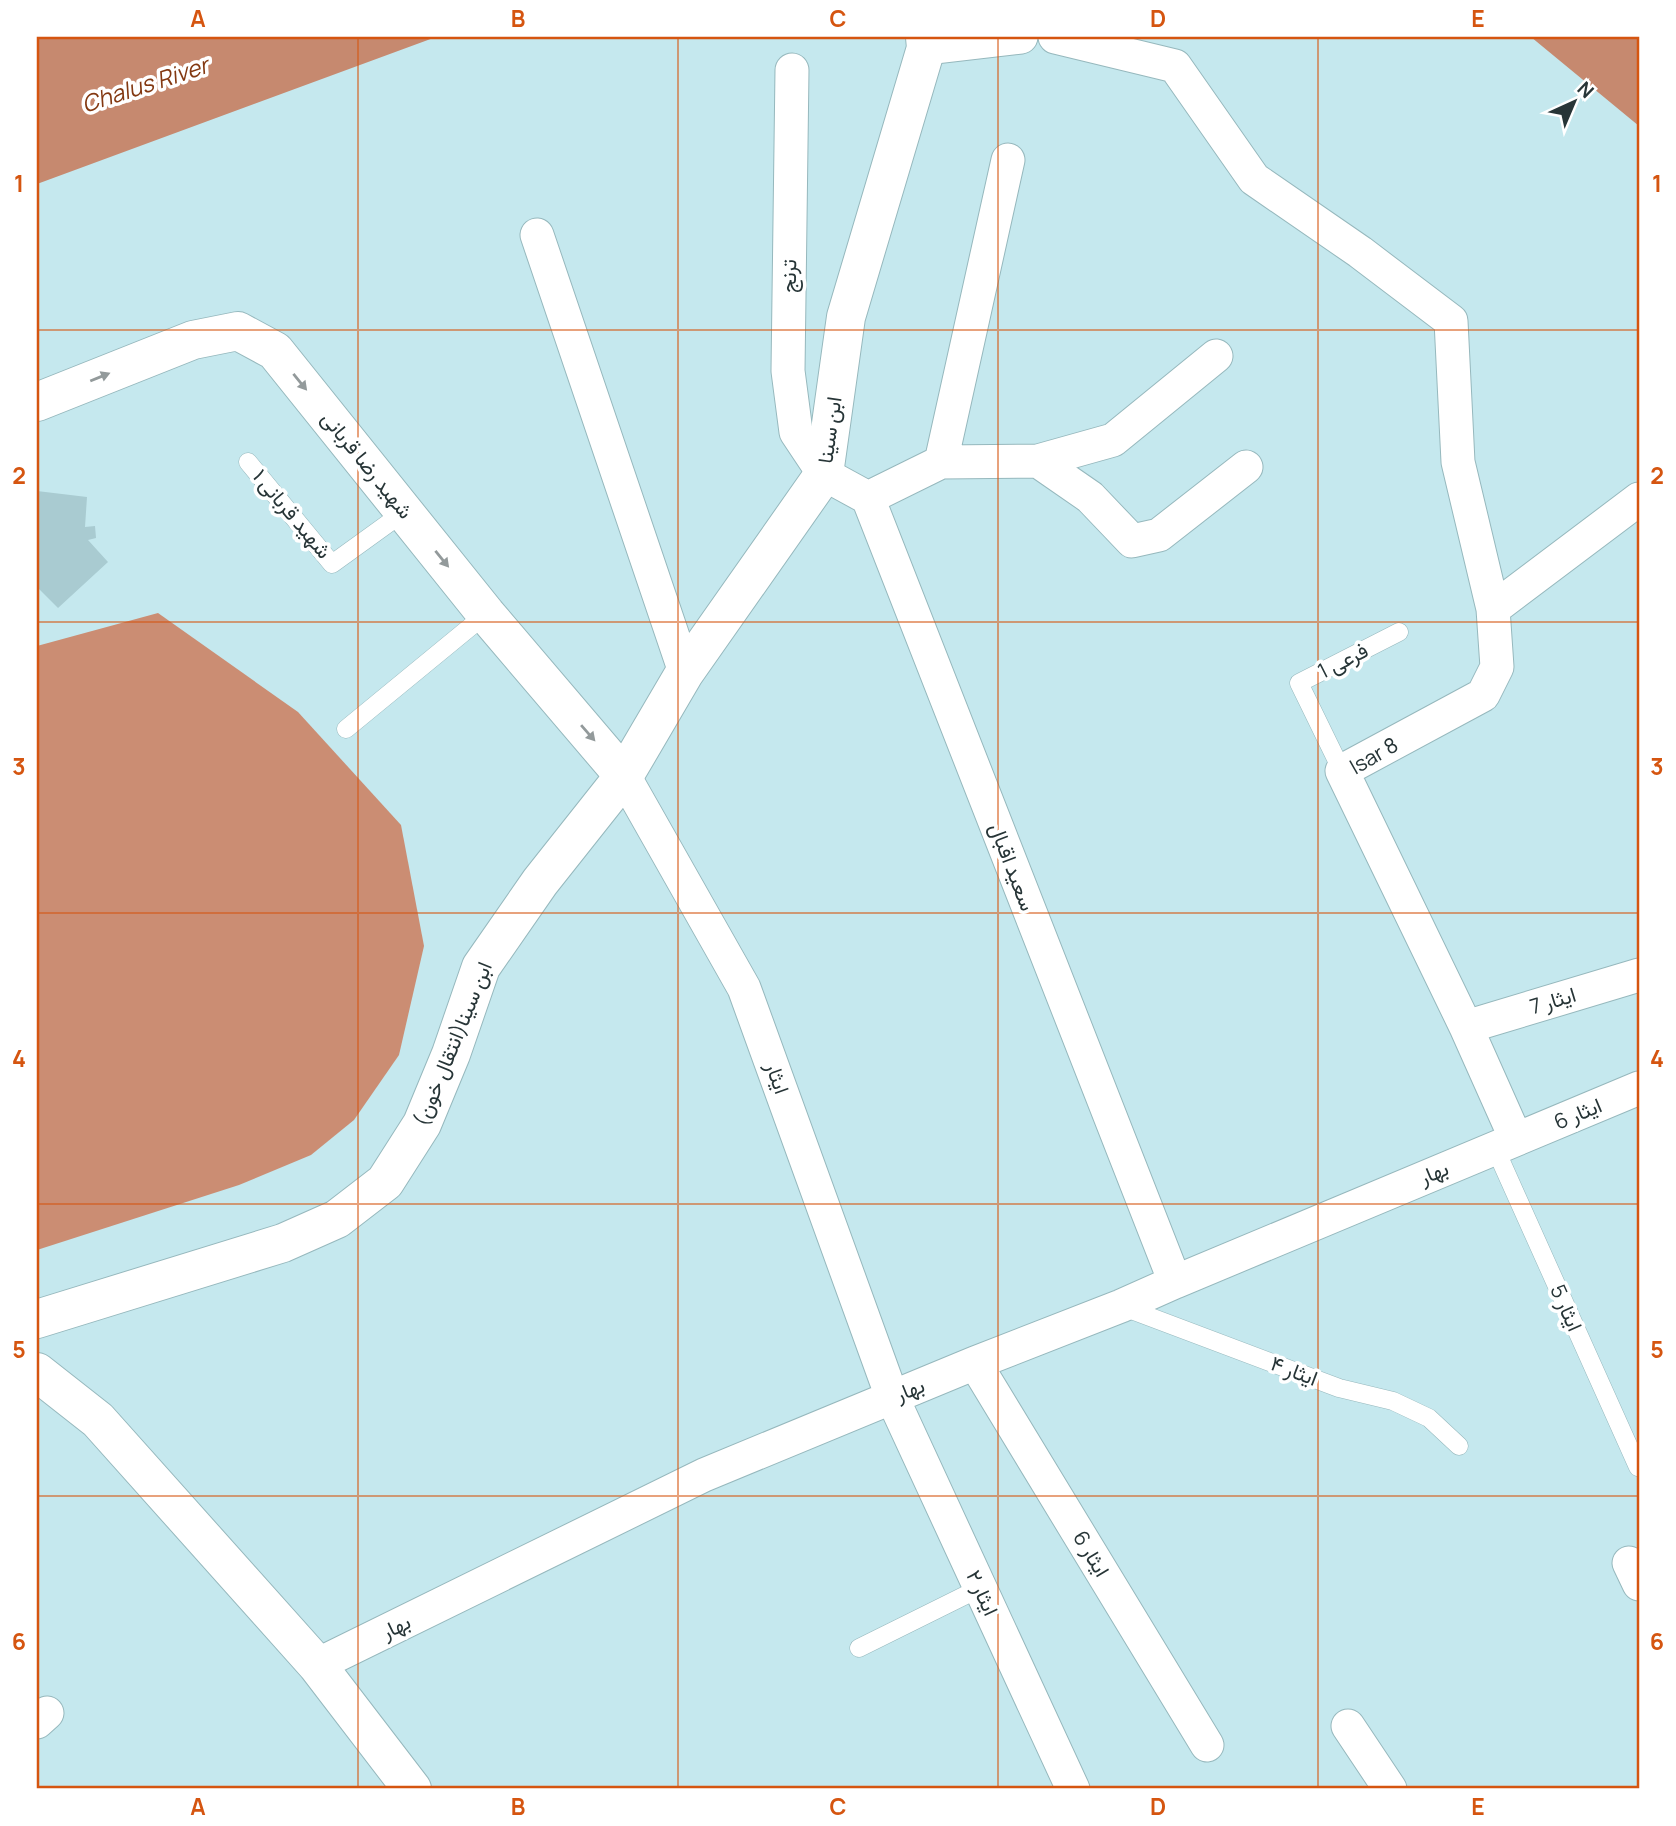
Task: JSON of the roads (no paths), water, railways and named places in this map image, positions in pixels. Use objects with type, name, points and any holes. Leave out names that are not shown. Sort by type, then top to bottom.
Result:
[{"type":"main road","name":"ابن سینا","points":[[624,776],[685,672],[824,474],[846,317],[925,43]]},
{"type":"main road","name":"شهید رضا قربانی","points":[[37,402],[193,340],[238,331],[275,351],[486,614],[624,776]]},
{"type":"main road","name":"ابن سینا(انتقال خون)","points":[[37,1319],[283,1243],[337,1219],[385,1182],[422,1124],[451,1054],[481,968],[540,882],[624,776]]},
{"type":"main road","points":[[37,1372],[99,1420],[317,1665],[412,1789]]},
{"type":"street","points":[[925,43],[1021,37]]},
{"type":"street","name":"Isar 8","points":[[1055,37],[1174,66],[1254,179],[1360,252],[1451,321],[1458,462],[1493,609],[1497,667],[1483,695],[1342,771],[1466,1027],[1505,1144]]},
{"type":"street","name":"ترنج","points":[[792,70],[789,370],[796,432],[824,474]]},
{"type":"street","points":[[941,462],[1008,160]]},
{"type":"street","points":[[537,235],[685,672]]},
{"type":"street","points":[[824,474],[868,498],[941,462],[1038,461],[1113,440],[1216,356]]},
{"type":"street","points":[[1038,461],[1090,497],[1132,541],[1159,535],[1246,467]]},
{"type":"street","name":"سعید اقبال","points":[[868,498],[1175,1282]]},
{"type":"street","points":[[1493,609],[1639,499]]},
{"type":"street","name":"ایثار","points":[[624,776],[744,988],[892,1397]]},
{"type":"street","name":"ایثار 7","points":[[1466,1027],[1639,975]]},
{"type":"street","name":"ایثار 6","points":[[1505,1144],[1639,1088]]},
{"type":"street","name":"بهار","points":[[317,1665],[704,1475],[1121,1306],[1505,1144]]},
{"type":"street","name":"ایثار 6","points":[[975,1363],[1207,1745]]},
{"type":"street","name":"ایثار ۲","points":[[892,1397],[1073,1789]]},
{"type":"street","points":[[1348,1726],[1390,1789]]},
{"type":"lane","name":"شهید قربانی ۱","points":[[247,462],[332,564],[404,512]]},
{"type":"lane","points":[[346,729],[486,614]]},
{"type":"lane","name":"فرعی 1","points":[[1342,771],[1298,683],[1399,632]]},
{"type":"lane","name":"ایثار 5","points":[[1505,1144],[1638,1467]]},
{"type":"lane","name":"ایثار ۴","points":[[1121,1306],[1339,1388],[1393,1401],[1429,1418],[1459,1446]]},
{"type":"lane","points":[[859,1648],[979,1588]]},
{"type":"water","name":"Chalus River","points":[[37,37],[436,37],[37,184]]},
{"type":"water","points":[[1531,37],[1639,37],[1639,126]]}]
